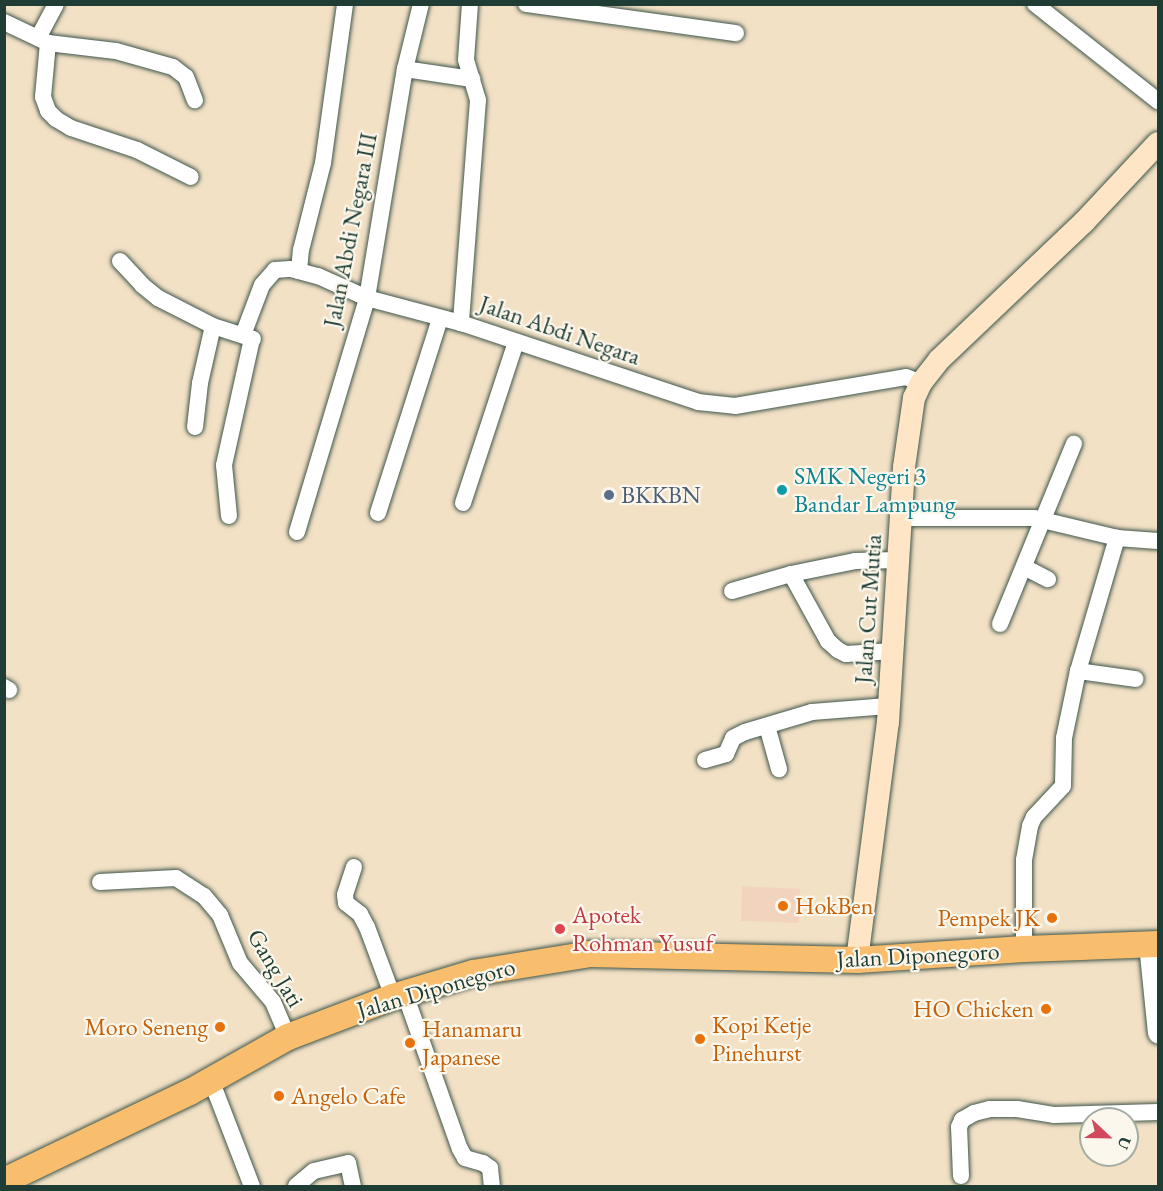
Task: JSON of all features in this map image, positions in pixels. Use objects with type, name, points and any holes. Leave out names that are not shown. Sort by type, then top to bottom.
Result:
[{"type":"main road","name":"Jalan Cut Mutia","points":[[857,960],[888,706],[904,467],[914,398],[921,383],[939,360],[1084,222],[1158,143]]},
{"type":"main road","name":"Jalan Diponegoro","points":[[4,1181],[211,1080],[288,1037],[399,995],[473,973],[590,954],[857,960],[1024,949],[1154,944]]},
{"type":"street","points":[[56,4],[43,40],[43,97],[48,111],[71,128],[127,146],[191,177]]},
{"type":"street","points":[[299,271],[301,250],[323,163],[345,4]]},
{"type":"street","name":"Jalan Abdi Negara III","points":[[297,532],[367,298],[405,69],[421,4]]},
{"type":"street","name":"Jalan Abdi Negara","points":[[470,4],[466,60],[478,100],[461,323],[698,402],[735,406],[906,377],[921,383]]},
{"type":"street","points":[[526,4],[736,33]]},
{"type":"street","points":[[1035,4],[1158,101]]},
{"type":"street","points":[[4,21],[43,40],[116,51],[173,67],[186,77],[195,100]]},
{"type":"street","points":[[405,69],[472,79]]},
{"type":"street","points":[[120,261],[142,285],[158,298],[213,326],[252,339]]},
{"type":"street","points":[[229,516],[224,465],[268,274],[275,270],[299,271],[318,276],[367,298],[461,323]]},
{"type":"street","points":[[378,513],[440,319]]},
{"type":"street","points":[[195,426],[200,383],[213,326]]},
{"type":"street","points":[[463,503],[516,342]]},
{"type":"street","points":[[1000,624],[1074,444]]},
{"type":"street","points":[[901,518],[1034,518],[1117,538],[1158,541]]},
{"type":"street","points":[[1024,949],[1024,860],[1028,838],[1034,817],[1063,786],[1064,738],[1078,671],[1117,538]]},
{"type":"street","points":[[732,591],[791,574],[855,561],[899,560]]},
{"type":"street","points":[[1024,567],[1048,579]]},
{"type":"street","points":[[791,574],[828,641],[838,650],[846,654],[893,651]]},
{"type":"street","points":[[1078,671],[1135,679]]},
{"type":"street","points":[[705,760],[726,754],[733,738],[812,712],[888,706]]},
{"type":"street","points":[[767,726],[779,769]]},
{"type":"street","points":[[354,867],[345,895],[346,903],[360,914],[399,995],[460,1149],[465,1158],[483,1163],[490,1168],[492,1186]]},
{"type":"street","name":"Gang Jati","points":[[100,882],[176,878],[204,896],[220,915],[240,963],[273,1002],[288,1037]]},
{"type":"street","points":[[1154,944],[1158,1033]]},
{"type":"street","points":[[211,1080],[252,1186]]},
{"type":"street","points":[[961,1176],[959,1127],[962,1120],[974,1113],[990,1109],[1017,1109],[1054,1115],[1158,1112]]},
{"type":"street","points":[[296,1186],[314,1171],[348,1163],[353,1186]]},
{"type":"shaded area","points":[[742,886],[800,889],[799,923],[741,921]]},
{"type":"place","name":"SMK Negeri 3 Bandar Lampung","points":[[782,490]]},
{"type":"place","name":"BKKBN","points":[[609,495]]},
{"type":"place","name":"HokBen","points":[[783,906]]},
{"type":"place","name":"Pempek JK","points":[[1052,918]]},
{"type":"place","name":"Apotek Rohman Yusuf","points":[[560,929]]},
{"type":"place","name":"HO Chicken","points":[[1046,1009]]},
{"type":"place","name":"Moro Seneng","points":[[220,1027]]},
{"type":"place","name":"Kopi Ketje Pinehurst","points":[[700,1039]]},
{"type":"place","name":"Hanamaru Japanese","points":[[410,1043]]},
{"type":"place","name":"Angelo Cafe","points":[[279,1096]]}]
